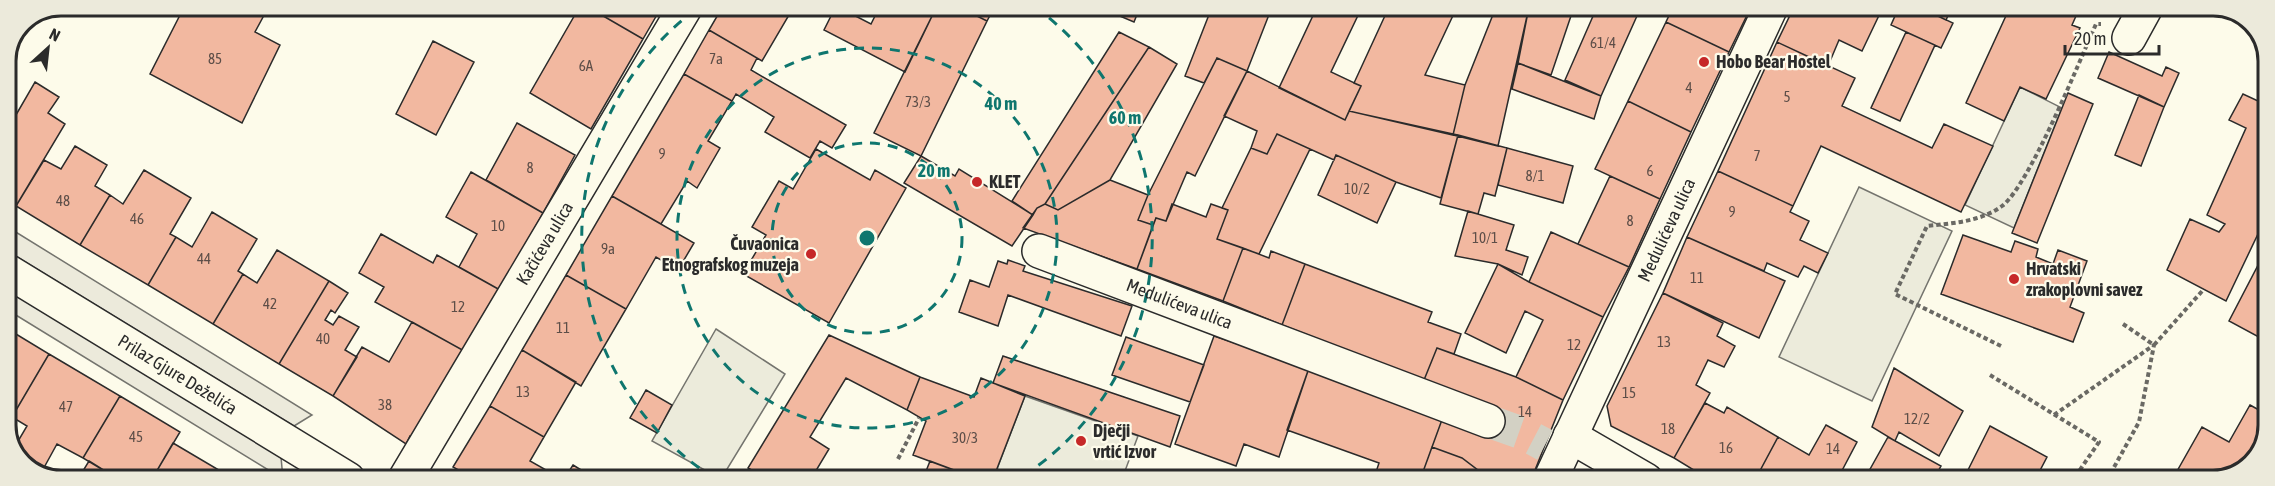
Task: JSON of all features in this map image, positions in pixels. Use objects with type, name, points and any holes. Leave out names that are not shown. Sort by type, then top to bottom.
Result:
[{"type":"street","name":"Kačićeva ulica","points":[[410,470],[680,16]]},
{"type":"street","name":"Medulićeva ulica","points":[[1557,454],[1767,16]]},
{"type":"street","points":[[2129,38],[2141,16]]},
{"type":"street","name":"Medulićeva ulica","points":[[1039,251],[1488,422]]},
{"type":"street","name":"Prilaz Gjure Deželića","points":[[17,276],[333,470]]},
{"type":"street","points":[[1557,454],[1612,470]]},
{"type":"path","points":[[2001,346],[1895,294],[1928,226],[1973,220],[2002,206],[2024,178],[2070,79]]},
{"type":"path","points":[[2054,415],[2154,345],[2204,289]]},
{"type":"path","points":[[2123,324],[2154,345]]},
{"type":"path","points":[[2113,470],[2139,422],[2154,345]]},
{"type":"path","points":[[1990,375],[2099,442],[2080,470]]},
{"type":"path","points":[[898,459],[919,418]]},
{"type":"shaded area","points":[[2020,87],[2062,108],[2014,228],[1965,205]]},
{"type":"shaded area","points":[[1859,187],[1952,231],[1872,401],[1779,357]]},
{"type":"shaded area","points":[[16,232],[312,415],[294,426],[17,256]]},
{"type":"shaded area","points":[[17,292],[281,457],[282,470],[268,470],[17,316]]},
{"type":"shaded area","points":[[716,329],[785,374],[726,470],[705,470],[652,441]]},
{"type":"shaded area","name":"Dječji vrtić Izvor","points":[[1025,396],[1138,436],[1125,470],[997,469]]},
{"type":"building","points":[[179,16],[264,16],[255,32],[280,45],[242,123],[150,74]]},
{"type":"building","points":[[574,16],[603,16],[643,39],[591,129],[530,93]]},
{"type":"building","points":[[603,16],[656,16],[643,39]]},
{"type":"building","points":[[717,16],[788,16],[762,61],[709,30]]},
{"type":"building","points":[[831,16],[855,16],[871,24],[875,16],[932,16],[905,72],[824,30]]},
{"type":"building","points":[[932,16],[977,16],[987,21],[921,156],[874,133]]},
{"type":"building","points":[[977,16],[990,16],[987,21]]},
{"type":"building","points":[[1120,16],[1136,16],[1134,22]]},
{"type":"building","points":[[1208,16],[1268,16],[1247,71],[1217,58],[1204,83],[1185,76]]},
{"type":"building","points":[[1313,16],[1358,16],[1331,72],[1361,86],[1345,120],[1279,88]]},
{"type":"building","points":[[1385,16],[1453,16],[1425,75],[1465,85],[1453,135],[1349,111],[1361,86],[1354,83]]},
{"type":"building","points":[[1492,16],[1527,16],[1498,146],[1453,135],[1465,85]]},
{"type":"building","points":[[1527,16],[1571,16],[1551,75],[1518,63]]},
{"type":"building","points":[[1593,16],[1637,16],[1601,96],[1565,80]]},
{"type":"building","points":[[1669,16],[1747,16],[1729,52],[1666,22]]},
{"type":"building","points":[[1790,16],[1879,16],[1862,51],[1839,40],[1828,66],[1777,42]]},
{"type":"building","points":[[1895,16],[1938,16],[1953,23],[1941,48],[1891,25]]},
{"type":"building","points":[[2006,16],[2076,16],[2072,25],[2080,28],[2046,99],[2020,87],[2004,121],[1966,103]]},
{"type":"building","points":[[1666,22],[1729,52],[1691,132],[1628,101]]},
{"type":"building","points":[[709,30],[757,58],[751,70],[846,125],[832,148],[820,141],[810,158],[765,132],[774,117],[736,94],[732,101],[684,74]]},
{"type":"building","points":[[1119,32],[1149,47],[1045,204],[1037,208],[1033,215],[1012,201]]},
{"type":"building","points":[[1906,32],[1935,45],[1900,121],[1871,108]]},
{"type":"building","points":[[433,41],[474,62],[436,135],[396,114]]},
{"type":"building","points":[[1777,42],[1855,78],[1842,106],[1932,148],[1944,124],[1993,146],[1961,212],[1821,146],[1793,206],[1718,171]]},
{"type":"building","points":[[1149,47],[1177,64],[1110,180],[1058,210],[1045,204]]},
{"type":"building","points":[[2109,52],[2162,76],[2166,67],[2179,73],[2164,107],[2098,78]]},
{"type":"building","points":[[1217,58],[1247,71],[1195,176],[1187,172],[1166,221],[1156,218],[1153,225],[1138,220],[1148,195]]},
{"type":"building","points":[[1518,63],[1601,96],[1594,119],[1512,89]]},
{"type":"building","points":[[1247,71],[1345,120],[1349,111],[1458,135],[1441,198],[1396,182],[1336,155],[1334,160],[1277,134],[1267,154],[1251,148],[1257,131],[1224,116]]},
{"type":"building","points":[[684,74],[732,101],[708,141],[720,148],[697,188],[687,181],[661,224],[612,196]]},
{"type":"building","points":[[35,82],[59,97],[48,113],[65,124],[16,205],[16,115]]},
{"type":"building","points":[[2068,93],[2093,104],[2037,243],[2012,233]]},
{"type":"building","points":[[2243,94],[2258,101],[2258,234],[2226,301],[2167,270],[2190,219],[2219,232],[2225,224],[2207,215],[2246,128],[2229,120]]},
{"type":"building","points":[[2139,95],[2164,107],[2141,166],[2115,155]]},
{"type":"building","points":[[1628,101],[1691,132],[1660,199],[1595,169]]},
{"type":"building","points":[[517,123],[575,155],[543,213],[486,180]]},
{"type":"building","points":[[1277,134],[1310,149],[1259,254],[1217,239],[1228,210],[1222,208],[1251,148],[1267,154]]},
{"type":"building","points":[[1458,135],[1507,148],[1495,196],[1484,193],[1478,214],[1440,204]]},
{"type":"building","points":[[75,146],[107,165],[95,186],[110,195],[80,245],[16,206],[44,160],[61,169]]},
{"type":"building","points":[[1507,148],[1573,166],[1563,203],[1498,185]]},
{"type":"building","name":"Čuvaonica Etnografskog muzeja","points":[[816,149],[870,180],[875,170],[906,188],[829,323],[743,274],[766,235],[752,227],[779,181],[793,189]]},
{"type":"building","points":[[1336,155],[1396,182],[1377,223],[1318,195]]},
{"type":"building","points":[[921,156],[955,176],[959,169],[1033,215],[1012,246],[904,183]]},
{"type":"building","points":[[144,170],[191,198],[170,234],[176,237],[148,285],[80,245],[110,195],[123,204]]},
{"type":"building","points":[[1718,171],[1793,206],[1790,212],[1809,221],[1800,240],[1828,253],[1818,273],[1804,266],[1798,277],[1767,263],[1764,271],[1687,237]]},
{"type":"building","points":[[471,172],[543,213],[500,290],[459,267],[477,234],[446,217]]},
{"type":"building","points":[[1610,176],[1660,199],[1629,267],[1578,244]]},
{"type":"building","points":[[1110,180],[1148,195],[1138,220],[1153,225],[1137,269],[1023,228],[1037,208],[1045,204],[1058,210]]},
{"type":"building","points":[[612,196],[694,243],[678,270],[656,257],[626,309],[566,275]]},
{"type":"building","points":[[1172,204],[1206,217],[1211,204],[1228,210],[1217,239],[1243,248],[1223,301],[1137,269],[1156,218],[1166,221]]},
{"type":"building","points":[[1468,211],[1514,225],[1506,250],[1528,257],[1522,275],[1498,264],[1455,256]]},
{"type":"building","points":[[212,212],[257,239],[238,271],[243,274],[213,324],[148,285],[176,237],[192,247]]},
{"type":"building","points":[[1551,232],[1629,267],[1603,317],[1529,282]]},
{"type":"building","points":[[381,234],[433,263],[437,255],[500,290],[466,352],[375,302],[384,287],[359,273]]},
{"type":"building","name":"Hrvatski zrakoplovni savez","points":[[1963,235],[2011,252],[2015,241],[2038,249],[2036,257],[2053,264],[2058,250],[2087,261],[2070,307],[2084,313],[2073,342],[1941,294]]},
{"type":"building","points":[[1687,237],[1785,281],[1759,338],[1663,293]]},
{"type":"building","points":[[1243,248],[1269,258],[1271,251],[1305,264],[1282,325],[1223,301]]},
{"type":"building","points":[[277,250],[329,281],[279,364],[213,324],[243,274],[257,283]]},
{"type":"building","points":[[1008,260],[1025,266],[1023,271],[1132,306],[1121,336],[1008,295],[998,326],[959,312],[970,280],[989,287],[998,261],[1007,264]]},
{"type":"building","points":[[1305,264],[1432,312],[1428,322],[1461,334],[1454,354],[1437,348],[1424,380],[1282,325]]},
{"type":"building","points":[[1498,264],[1529,282],[1603,317],[1563,400],[1516,377],[1543,320],[1525,311],[1506,353],[1465,333]]},
{"type":"building","points":[[2258,265],[2258,337],[2229,321]]},
{"type":"building","points":[[566,275],[626,309],[581,386],[522,350]]},
{"type":"building","points":[[329,281],[348,293],[335,313],[331,310],[325,320],[333,325],[339,316],[359,327],[345,350],[357,357],[333,396],[279,364]]},
{"type":"building","points":[[1663,293],[1723,323],[1717,336],[1735,346],[1724,367],[1708,360],[1696,385],[1710,393],[1674,458],[1611,426],[1607,406]]},
{"type":"building","points":[[412,322],[466,352],[414,438],[410,436],[406,444],[333,396],[362,347],[389,362]]},
{"type":"building","points":[[17,334],[49,354],[17,409]]},
{"type":"building","points":[[829,335],[920,377],[907,410],[846,378],[810,437],[829,449],[816,470],[752,470],[748,468]]},
{"type":"building","points":[[1214,336],[1309,368],[1279,457],[1244,444],[1236,466],[1175,444]]},
{"type":"building","points":[[1126,337],[1204,365],[1190,402],[1112,375]]},
{"type":"building","points":[[1437,348],[1516,377],[1563,400],[1535,470],[1478,470],[1462,458],[1432,447],[1443,417],[1494,407],[1424,380]]},
{"type":"building","points":[[522,350],[576,382],[544,437],[490,406]]},
{"type":"building","points":[[49,354],[120,396],[83,458],[57,444],[45,466],[32,458],[20,442],[19,439],[27,426],[17,420],[17,409]]},
{"type":"building","points":[[1003,356],[1180,416],[1170,447],[993,383]]},
{"type":"building","points":[[1309,368],[1443,417],[1424,470],[1380,470],[1377,469],[1379,463],[1287,430]]},
{"type":"building","points":[[1894,368],[1963,411],[1939,456],[1899,432],[1895,441],[1872,427]]},
{"type":"building","points":[[920,377],[974,397],[981,378],[1025,396],[996,470],[954,470],[913,455],[926,421],[907,410]]},
{"type":"building","points":[[646,390],[672,405],[657,433],[630,418]]},
{"type":"building","points":[[120,396],[180,432],[157,470],[103,470],[83,458]]},
{"type":"building","points":[[1705,403],[1724,413],[1727,407],[1778,437],[1760,470],[1694,470],[1674,458]]},
{"type":"building","points":[[2250,405],[2258,409],[2258,433],[2255,442],[2238,462],[2222,469],[2178,470],[2202,427],[2229,442]]},
{"type":"building","points":[[490,406],[544,437],[530,461],[546,470],[458,470],[453,467]]},
{"type":"building","points":[[1826,425],[1857,442],[1842,470],[1760,470],[1778,437],[1809,455]]},
{"type":"building","points":[[1990,426],[2047,457],[2040,470],[1968,470]]},
{"type":"building","points":[[1888,437],[1941,466],[1939,470],[1870,470]]},
{"type":"building","points":[[173,443],[219,470],[157,470]]},
{"type":"building","points":[[1432,447],[1462,458],[1478,470],[1424,470]]},
{"type":"building","points":[[89,461],[104,470],[84,470]]},
{"type":"building","points":[[930,461],[954,470],[926,470]]},
{"type":"building","points":[[573,465],[581,470],[570,470]]},
{"type":"tunnel","points":[[1488,421],[1522,433],[1545,445]]},
{"type":"place","name":"Hobo Bear Hostel","points":[[1704,62]]},
{"type":"place","name":"KLET","points":[[977,182]]},
{"type":"place","name":"Čuvaonica Etnografskog muzeja","points":[[811,254]]},
{"type":"place","name":"Hrvatski zrakoplovni savez","points":[[2014,279]]},
{"type":"place","name":"Dječji vrtić Izvor","points":[[1081,441]]}]
